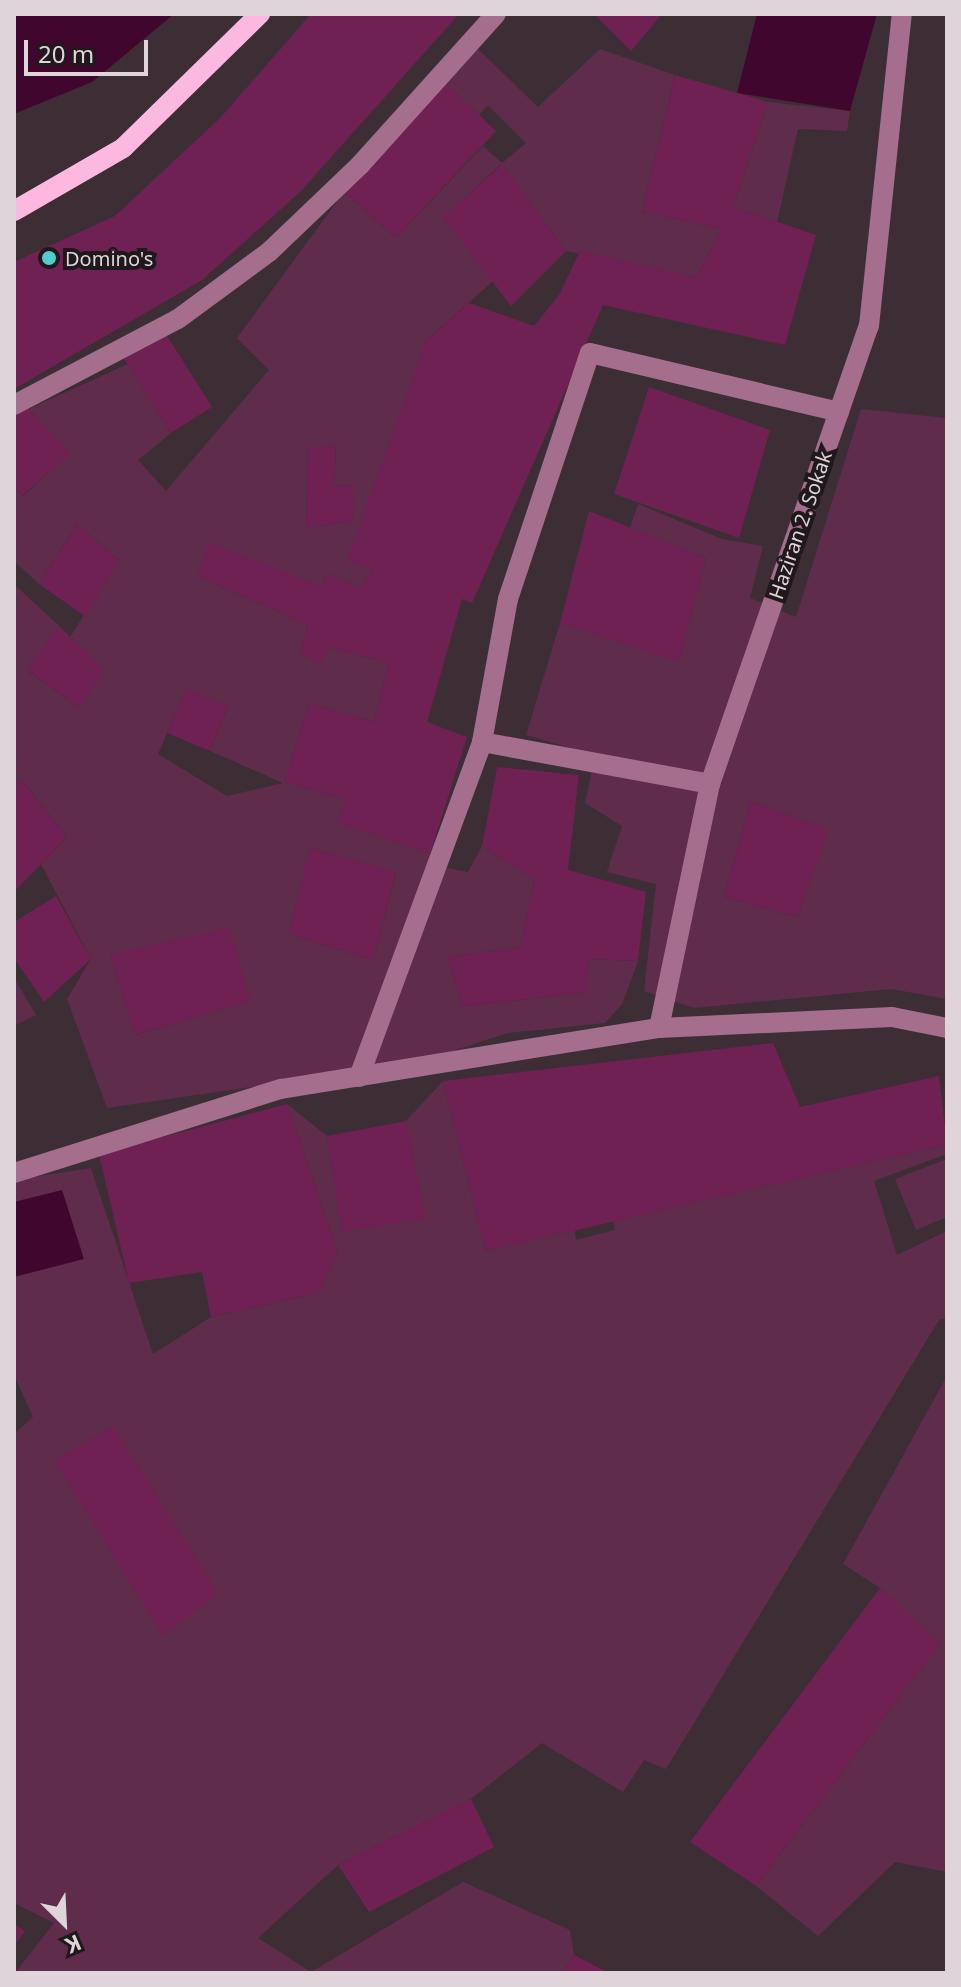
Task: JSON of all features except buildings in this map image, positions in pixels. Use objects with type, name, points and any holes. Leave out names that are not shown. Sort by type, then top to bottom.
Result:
[{"type":"main road","points":[[14,211],[123,148],[260,14]]},
{"type":"street","points":[[14,405],[178,319],[269,252],[360,165],[496,14]]},
{"type":"street","name":"Haziran 2. Sokak","points":[[659,1028],[710,784],[869,326],[902,14]]},
{"type":"street","points":[[359,1077],[482,742],[508,599],[590,353],[839,412]]},
{"type":"street","points":[[482,742],[710,784]]},
{"type":"street","points":[[14,1173],[281,1089],[659,1028],[892,1017],[947,1028]]},
{"type":"shaded area","points":[[14,14],[174,14],[92,82],[14,114]]},
{"type":"shaded area","points":[[757,14],[877,14],[850,111],[737,93]]},
{"type":"shaded area","points":[[476,47],[538,107],[600,49],[675,75],[642,212],[722,229],[696,277],[566,251],[501,164],[444,217],[493,281],[426,341],[373,570],[361,588],[328,574],[321,586],[197,576],[308,625],[301,653],[319,663],[330,647],[389,664],[374,722],[309,703],[285,782],[346,800],[338,823],[430,854],[429,864],[468,872],[482,846],[534,879],[521,947],[447,957],[463,1006],[584,993],[589,959],[638,961],[622,1004],[605,1023],[508,1033],[415,1063],[107,1108],[67,999],[91,959],[41,864],[67,837],[21,779],[14,786],[14,584],[59,626],[28,671],[80,708],[70,637],[119,560],[77,524],[39,584],[14,561],[14,487],[23,496],[69,454],[29,409],[128,364],[171,433],[138,460],[166,491],[269,370],[237,338],[344,192],[396,238],[483,146],[502,163],[526,143],[488,105],[479,115],[441,79]],"holes":[[[336,446],[334,486],[353,485],[353,521],[306,528],[308,448]],[[186,690],[228,706],[210,751],[283,783],[227,796],[158,754]],[[311,848],[396,873],[373,960],[289,934]],[[110,954],[251,1001],[136,1035]]]},
{"type":"shaded area","points":[[768,102],[850,111],[847,131],[798,129],[777,222],[733,207]]},
{"type":"shaded area","points":[[861,409],[947,418],[947,999],[891,989],[694,1008],[644,991],[656,884],[607,872],[622,826],[585,803],[595,755],[526,735],[560,623],[679,661],[706,558],[630,528],[638,504],[722,539],[763,546],[750,598],[796,617]],"holes":[[[751,802],[828,829],[797,917],[724,897]]]},
{"type":"shaded area","points":[[14,978],[36,1015],[14,1026]]},
{"type":"shaded area","points":[[443,1081],[486,1251],[575,1230],[576,1240],[615,1230],[613,1221],[947,1145],[947,1154],[874,1181],[897,1255],[947,1231],[947,1318],[939,1320],[666,1769],[644,1760],[623,1792],[542,1743],[471,1799],[338,1865],[258,1938],[311,1972],[463,1882],[570,1930],[574,1955],[563,1973],[15,1973],[54,1923],[14,1903],[14,1434],[33,1417],[14,1375],[14,1180],[91,1168],[153,1354],[211,1317],[319,1293],[338,1253],[287,1104],[327,1136],[343,1232],[406,1121]]},
{"type":"shaded area","points":[[947,1159],[947,1217],[916,1230],[895,1179]]},
{"type":"shaded area","points":[[62,1190],[84,1259],[14,1277],[14,1202]]},
{"type":"shaded area","points":[[947,1376],[947,1872],[895,1862],[818,1936],[756,1886],[939,1645],[880,1588],[843,1564]]},
{"type":"place","name":"Domino's","points":[[49,258]]}]
